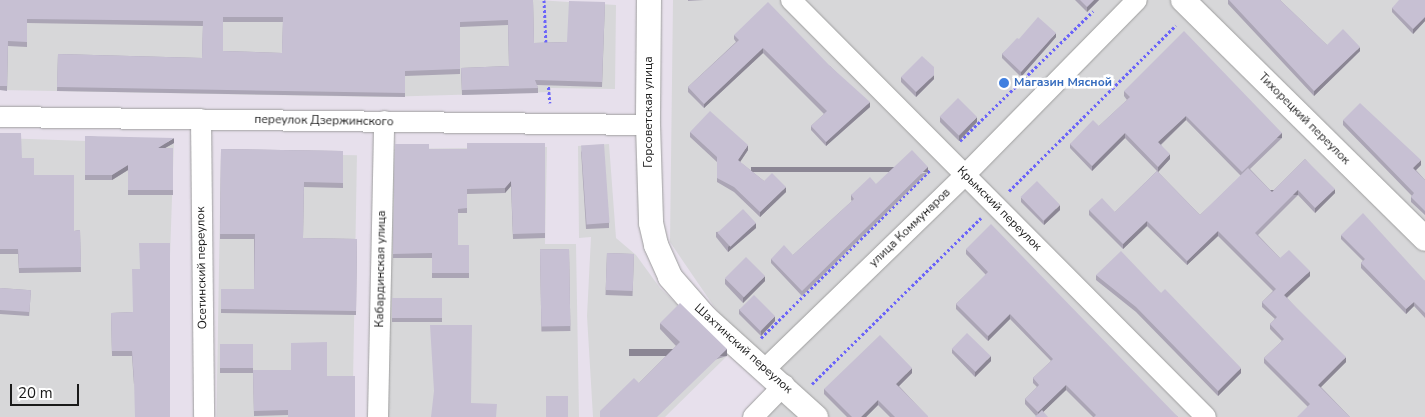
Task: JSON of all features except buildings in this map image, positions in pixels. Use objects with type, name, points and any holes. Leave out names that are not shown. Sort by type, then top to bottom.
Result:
[{"type":"street","name":"Горсоветская улица","points":[[649,0],[648,125],[651,223]]},
{"type":"street","name":"Крымский переулок","points":[[792,0],[1206,417]]},
{"type":"street","name":"улица Коммунаров","points":[[765,369],[965,175],[1138,0]]},
{"type":"street","name":"Тихорецкий переулок","points":[[1183,0],[1425,239]]},
{"type":"street","name":"переулок Дзержинского","points":[[0,116],[648,125]]},
{"type":"street","name":"Осетинский переулок","points":[[201,119],[204,417]]},
{"type":"street","name":"Кабардинская улица","points":[[378,417],[384,121]]},
{"type":"street","name":"Шахтинский переулок","points":[[651,223],[656,245],[670,277],[706,318],[784,385],[816,417]]},
{"type":"street","points":[[753,417],[784,385]]},
{"type":"path","points":[[544,0],[546,48]]},
{"type":"path","points":[[746,352],[1098,7]]},
{"type":"path","points":[[548,76],[551,124]]},
{"type":"shaded area","points":[[0,0],[537,0],[616,5],[615,89],[551,88],[550,92],[383,97],[0,90]]},
{"type":"shaded area","points":[[673,0],[1425,0],[1425,417],[760,417],[783,396],[766,369],[715,308],[670,242]]},
{"type":"shaded area","points":[[0,138],[174,144],[164,417],[0,417]]},
{"type":"shaded area","points":[[609,144],[616,238],[636,255],[660,288],[729,354],[665,417],[593,417],[587,316],[591,237],[579,238],[578,146]]},
{"type":"shaded area","points":[[547,147],[545,244],[576,244],[579,417],[387,417],[394,149]]},
{"type":"shaded area","points":[[221,153],[357,155],[352,417],[216,417]]},
{"type":"place","name":"Магазин Мясной","points":[[1004,83]]}]
